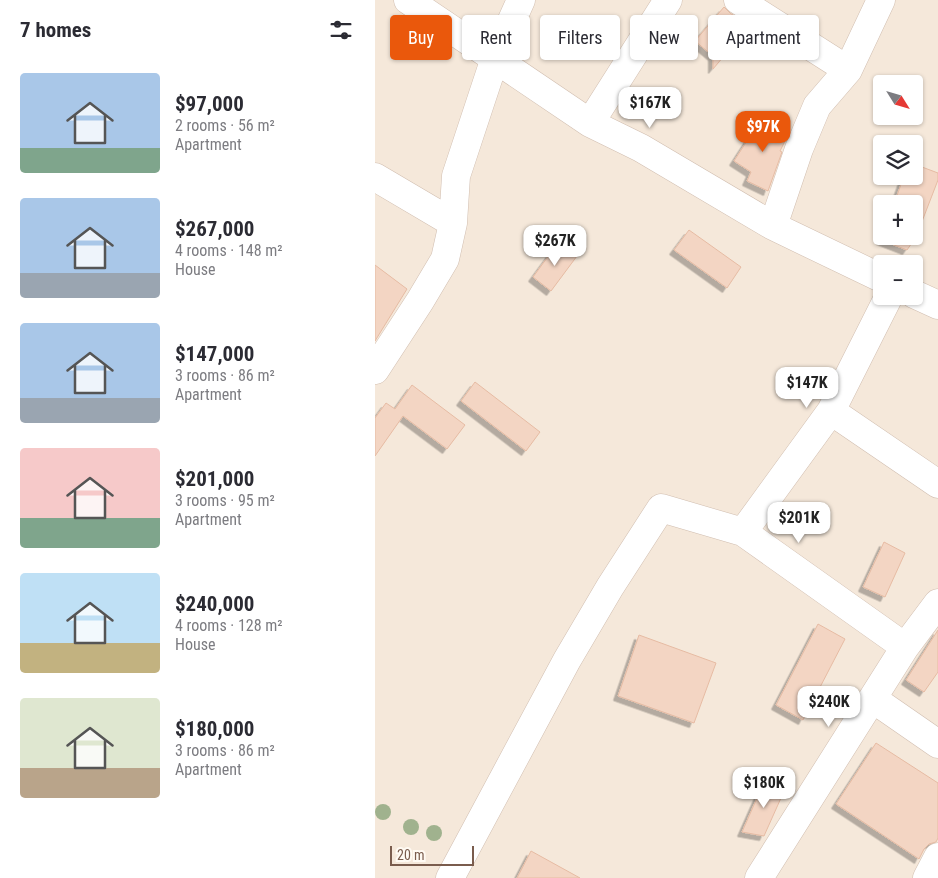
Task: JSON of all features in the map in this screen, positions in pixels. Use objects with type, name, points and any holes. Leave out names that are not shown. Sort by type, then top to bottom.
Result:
[{"type":"street","points":[[408,0],[462,36]]},
{"type":"street","points":[[514,15],[521,0]]},
{"type":"street","points":[[590,123],[668,0]]},
{"type":"street","points":[[738,0],[847,70]]},
{"type":"street","points":[[773,226],[799,149],[817,106],[847,70],[881,0]]},
{"type":"street","points":[[375,370],[420,301],[445,258],[453,223],[456,176],[494,60]]},
{"type":"street","points":[[498,60],[590,123],[641,148],[773,226],[873,274]]},
{"type":"street","points":[[375,177],[453,223]]},
{"type":"street","points":[[923,298],[938,306]]},
{"type":"street","points":[[743,532],[831,412],[884,305]]},
{"type":"street","points":[[831,412],[938,484]]},
{"type":"street","points":[[450,878],[567,660],[610,587],[661,508],[743,532],[905,647]]},
{"type":"street","points":[[759,878],[905,647],[938,603]]},
{"type":"street","points":[[873,699],[938,744]]},
{"type":"street","points":[[927,878],[938,856]]},
{"type":"shaded area","points":[[375,0],[938,0],[938,878],[375,878]]},
{"type":"building","points":[[724,7],[733,15],[717,15]]},
{"type":"building","points":[[708,26],[708,52],[698,44],[698,37]]},
{"type":"building","points":[[713,60],[721,60],[713,69]]},
{"type":"building","points":[[763,116],[789,133],[780,151],[782,152],[768,191],[747,181],[751,172],[734,161]]},
{"type":"building","points":[[923,167],[938,173],[938,180],[923,219],[923,195],[897,195],[901,185],[923,185]]},
{"type":"building","points":[[689,230],[741,267],[727,288],[674,250]]},
{"type":"building","points":[[558,243],[577,256],[551,291],[533,277]]},
{"type":"building","points":[[894,245],[910,245],[907,250]]},
{"type":"building","points":[[375,265],[407,289],[375,341]]},
{"type":"building","points":[[475,382],[540,432],[526,451],[461,401]]},
{"type":"building","points":[[412,385],[465,425],[447,449],[403,416],[375,456],[375,418],[386,403],[395,409]]},
{"type":"building","points":[[884,542],[905,553],[885,597],[863,587]]},
{"type":"building","points":[[818,624],[845,639],[803,720],[776,705]]},
{"type":"building","points":[[938,630],[938,672],[924,692],[906,680]]},
{"type":"building","points":[[639,635],[716,663],[694,723],[618,696]]},
{"type":"building","points":[[876,743],[938,783],[938,838],[936,842],[929,844],[924,849],[919,859],[836,804]]},
{"type":"building","points":[[765,780],[785,789],[764,836],[742,832]]},
{"type":"building","points":[[531,851],[580,878],[517,878]]}]
